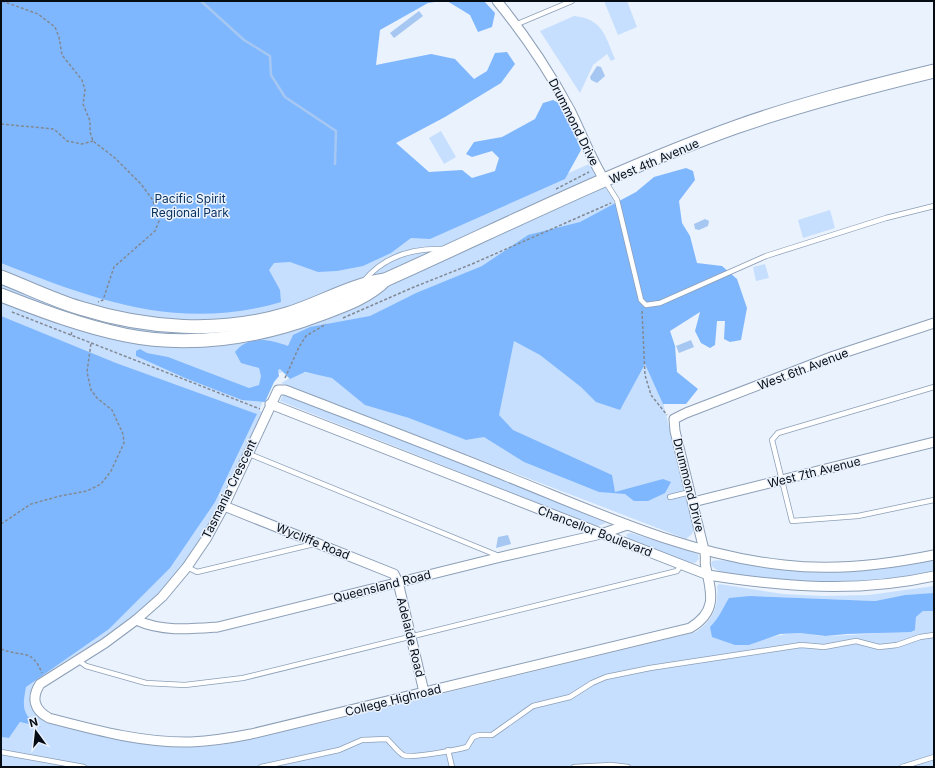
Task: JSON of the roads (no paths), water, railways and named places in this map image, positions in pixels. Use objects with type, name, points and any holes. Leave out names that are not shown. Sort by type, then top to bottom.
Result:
[{"type":"main road","name":"West 4th Avenue","points":[[385,280],[660,157],[768,116],[934,71]]},
{"type":"main road","points":[[1,277],[69,304],[110,317],[161,325],[193,327],[227,325],[287,314],[360,286],[385,280]]},
{"type":"main road","points":[[1,295],[74,322],[126,335],[155,339],[204,340],[237,336],[289,325],[357,299],[374,291],[385,280]]},
{"type":"street","name":"Drummond Drive","points":[[497,1],[535,49],[566,103],[605,181]]},
{"type":"street","name":"West 6th Avenue","points":[[674,419],[813,364],[934,323]]},
{"type":"street","name":"Tasmania Crescent","points":[[42,682],[105,643],[136,620],[162,597],[206,539],[224,506],[270,404],[278,390]]},
{"type":"street","name":"Chancellor Boulevard","points":[[278,390],[285,390],[454,455],[627,525],[665,539],[704,550],[753,561],[816,567],[880,564],[934,555]]},
{"type":"street","name":"Chancellor Boulevard","points":[[270,404],[708,575],[759,583],[819,588],[879,585],[934,576]]},
{"type":"street","name":"Drummond Drive","points":[[674,419],[704,550]]},
{"type":"street","name":"West 7th Avenue","points":[[693,502],[934,442]]},
{"type":"street","name":"Wycliffe Road","points":[[224,506],[394,574],[398,582]]},
{"type":"street","name":"Queensland Road","points":[[136,620],[156,627],[181,630],[218,627],[398,582],[601,534],[627,525]]},
{"type":"street","name":"College Highroad","points":[[42,682],[36,690],[34,702],[38,710],[49,718],[136,738],[190,742],[251,734],[690,628],[703,618],[711,600],[708,575],[705,567],[707,557],[704,550]]},
{"type":"street","name":"Adelaide Road","points":[[398,582],[424,692]]},
{"type":"lane","points":[[515,25],[572,1]]},
{"type":"lane","name":"Drummond Drive","points":[[605,181],[617,200],[641,300],[646,305],[660,303],[766,256],[886,218],[934,206]]},
{"type":"lane","points":[[360,286],[377,266],[405,254],[425,248],[455,249]]},
{"type":"lane","points":[[934,387],[778,433],[772,440],[792,521],[858,516],[934,500]]},
{"type":"lane","points":[[248,453],[501,557]]},
{"type":"lane","points":[[670,497],[691,492]]},
{"type":"lane","points":[[186,567],[197,572],[318,543]]},
{"type":"lane","points":[[78,660],[86,666],[146,683],[185,685],[242,678],[676,571],[681,565]]},
{"type":"lane","points":[[261,767],[339,750],[362,740],[387,739],[403,755],[411,757],[467,747],[473,737],[479,735],[492,735],[533,706],[570,697],[592,683],[606,677],[650,668],[801,646],[824,647],[856,641],[879,647],[897,645],[920,637],[934,635]]},
{"type":"lane","points":[[448,750],[452,767]]},
{"type":"lane","points":[[1,752],[84,767]]},
{"type":"lane","points":[[902,767],[934,757]]},
{"type":"lane","points":[[574,767],[611,765],[628,767]]},
{"type":"waterway","points":[[201,1],[244,40],[270,56],[271,75],[285,97],[336,131],[335,164]]},
{"type":"park label","name":"Pacific Spirit Regional Park","points":[[190,205]]}]
